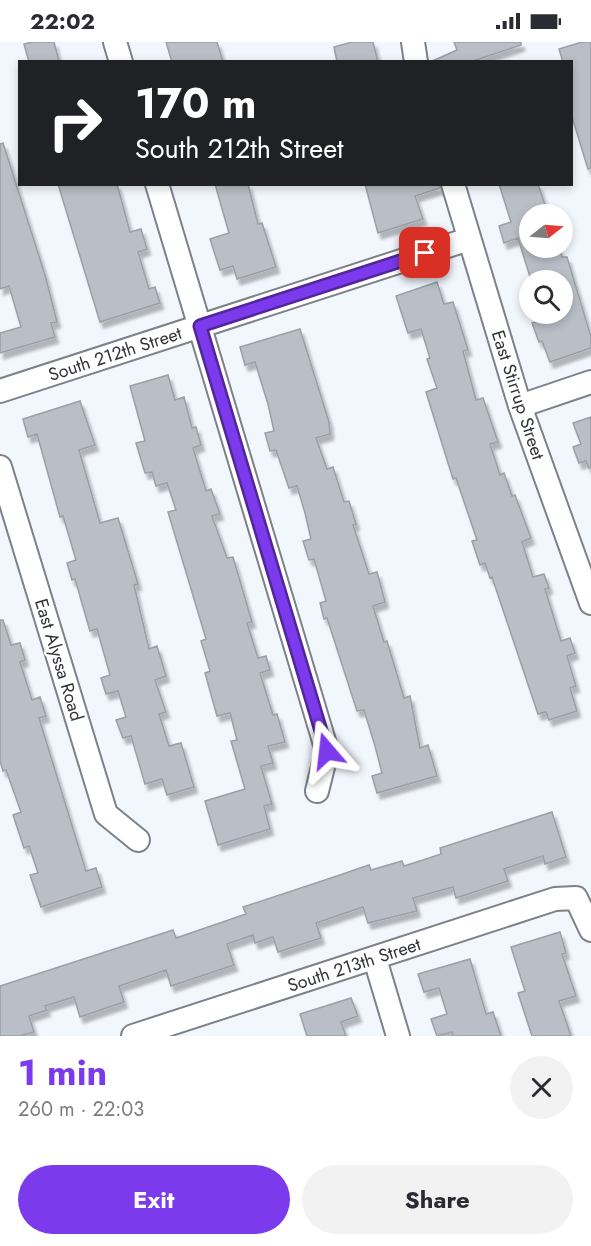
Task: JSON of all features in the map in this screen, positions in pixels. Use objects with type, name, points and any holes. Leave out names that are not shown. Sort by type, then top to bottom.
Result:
[{"type":"street","points":[[115,42],[120,60]]},
{"type":"street","points":[[413,42],[416,60]]},
{"type":"street","points":[[158,186],[327,751],[317,791]]},
{"type":"street","name":"East Stirrup Street","points":[[454,186],[520,406],[591,603]]},
{"type":"street","name":"South 212th Street","points":[[0,391],[469,239]]},
{"type":"street","points":[[520,406],[591,382]]},
{"type":"street","name":"East Alyssa Road","points":[[0,467],[106,814],[138,840]]},
{"type":"street","name":"South 213th Street","points":[[133,1036],[171,1030],[375,958],[555,899],[576,898],[591,930]]},
{"type":"street","points":[[375,958],[398,1036]]},
{"type":"building","points":[[54,42],[58,60],[28,60],[24,44]]},
{"type":"building","points":[[166,42],[217,42],[222,60],[171,60]]},
{"type":"building","points":[[352,42],[373,42],[378,60],[337,60],[334,47]]},
{"type":"building","points":[[454,42],[521,42],[521,45],[476,60],[434,60],[457,50]]},
{"type":"building","points":[[582,42],[591,42],[591,168],[588,169],[573,120],[573,60],[562,60],[559,49]]},
{"type":"building","points":[[3,143],[45,275],[57,322],[51,323],[55,337],[0,353],[0,333],[21,327],[9,286],[0,289],[0,144]]},
{"type":"building","points":[[59,186],[118,186],[130,232],[141,229],[147,249],[138,252],[149,289],[155,287],[160,303],[100,322]]},
{"type":"building","points":[[216,186],[248,186],[258,224],[262,223],[276,267],[237,279],[233,266],[220,270],[210,239],[229,233]]},
{"type":"building","points":[[366,186],[440,186],[440,188],[415,196],[423,219],[378,233]]},
{"type":"building","points":[[500,186],[539,186],[545,204],[519,204],[519,241],[518,238],[504,243],[499,226],[511,222]]},
{"type":"building","points":[[524,258],[567,258],[571,270],[528,270]]},
{"type":"building","points":[[573,277],[591,337],[591,348],[550,362],[542,341],[539,342],[532,324],[573,324]]},
{"type":"building","points":[[437,282],[444,304],[453,302],[468,350],[463,351],[476,400],[483,398],[498,442],[490,444],[500,475],[504,473],[512,496],[515,495],[531,538],[522,542],[533,577],[544,574],[549,588],[545,589],[561,641],[570,638],[575,653],[567,656],[576,686],[570,688],[577,711],[549,720],[546,712],[538,714],[492,577],[490,578],[485,563],[480,565],[472,541],[477,540],[456,478],[453,479],[426,392],[437,388],[427,359],[430,358],[421,329],[408,333],[396,296]]},
{"type":"building","points":[[300,329],[329,422],[330,434],[316,438],[327,469],[333,467],[344,502],[349,501],[356,524],[353,525],[369,574],[377,572],[385,602],[373,606],[384,642],[387,641],[404,698],[410,696],[420,748],[428,745],[437,776],[377,793],[372,776],[382,773],[375,746],[364,710],[357,711],[327,618],[324,619],[320,603],[326,601],[314,559],[309,560],[303,541],[311,539],[297,486],[289,488],[276,450],[270,451],[265,433],[274,431],[268,404],[255,362],[245,365],[240,347]]},
{"type":"building","points":[[168,375],[175,400],[184,397],[192,428],[196,427],[201,445],[193,448],[206,491],[211,489],[220,514],[212,516],[227,558],[233,557],[252,622],[247,623],[258,658],[266,656],[270,670],[260,673],[273,715],[277,714],[285,742],[268,746],[273,763],[261,766],[272,804],[264,806],[270,829],[218,845],[205,801],[245,789],[231,741],[237,740],[230,713],[217,716],[205,673],[210,671],[201,641],[206,639],[168,512],[176,510],[167,483],[156,486],[152,472],[145,473],[136,443],[145,441],[130,386]]},
{"type":"building","points":[[80,401],[95,445],[79,450],[100,523],[118,518],[138,584],[134,585],[149,649],[157,646],[166,676],[155,680],[166,712],[159,714],[169,746],[181,743],[194,787],[167,795],[162,779],[145,784],[131,736],[123,738],[116,720],[126,717],[118,691],[106,694],[101,678],[110,675],[97,629],[90,631],[75,579],[72,580],[67,563],[76,560],[63,516],[60,517],[37,434],[28,437],[23,419]]},
{"type":"building","points":[[591,417],[591,468],[589,468],[586,461],[579,463],[573,447],[581,444],[573,423]]},
{"type":"building","points":[[0,620],[3,620],[11,645],[20,643],[25,660],[20,662],[32,700],[40,697],[46,716],[39,718],[86,871],[96,868],[102,887],[41,907],[30,875],[38,873],[29,846],[24,848],[13,815],[21,812],[6,770],[3,771],[0,761]]},
{"type":"building","points":[[552,812],[566,857],[545,864],[543,856],[504,869],[508,881],[456,898],[453,887],[413,898],[417,911],[368,923],[363,907],[316,923],[321,938],[278,952],[273,937],[255,943],[253,935],[227,944],[234,965],[171,986],[166,970],[119,986],[124,1002],[80,1017],[74,997],[45,1006],[47,1010],[29,1016],[34,1032],[20,1036],[0,1036],[0,986],[173,930],[176,938],[246,914],[243,907],[369,865],[371,870],[402,861],[404,866],[441,854],[440,848]]},
{"type":"building","points":[[560,932],[566,953],[562,954],[576,996],[559,1001],[571,1036],[532,1036],[518,993],[525,991],[511,947]]},
{"type":"building","points":[[470,959],[486,1014],[493,1012],[501,1036],[453,1036],[452,1032],[437,1036],[431,1019],[447,1014],[439,988],[424,992],[418,974]]},
{"type":"building","points":[[351,998],[358,1016],[341,1022],[346,1036],[307,1036],[300,1014]]},
{"type":"route","points":[[327,751],[200,326],[425,253]]}]
